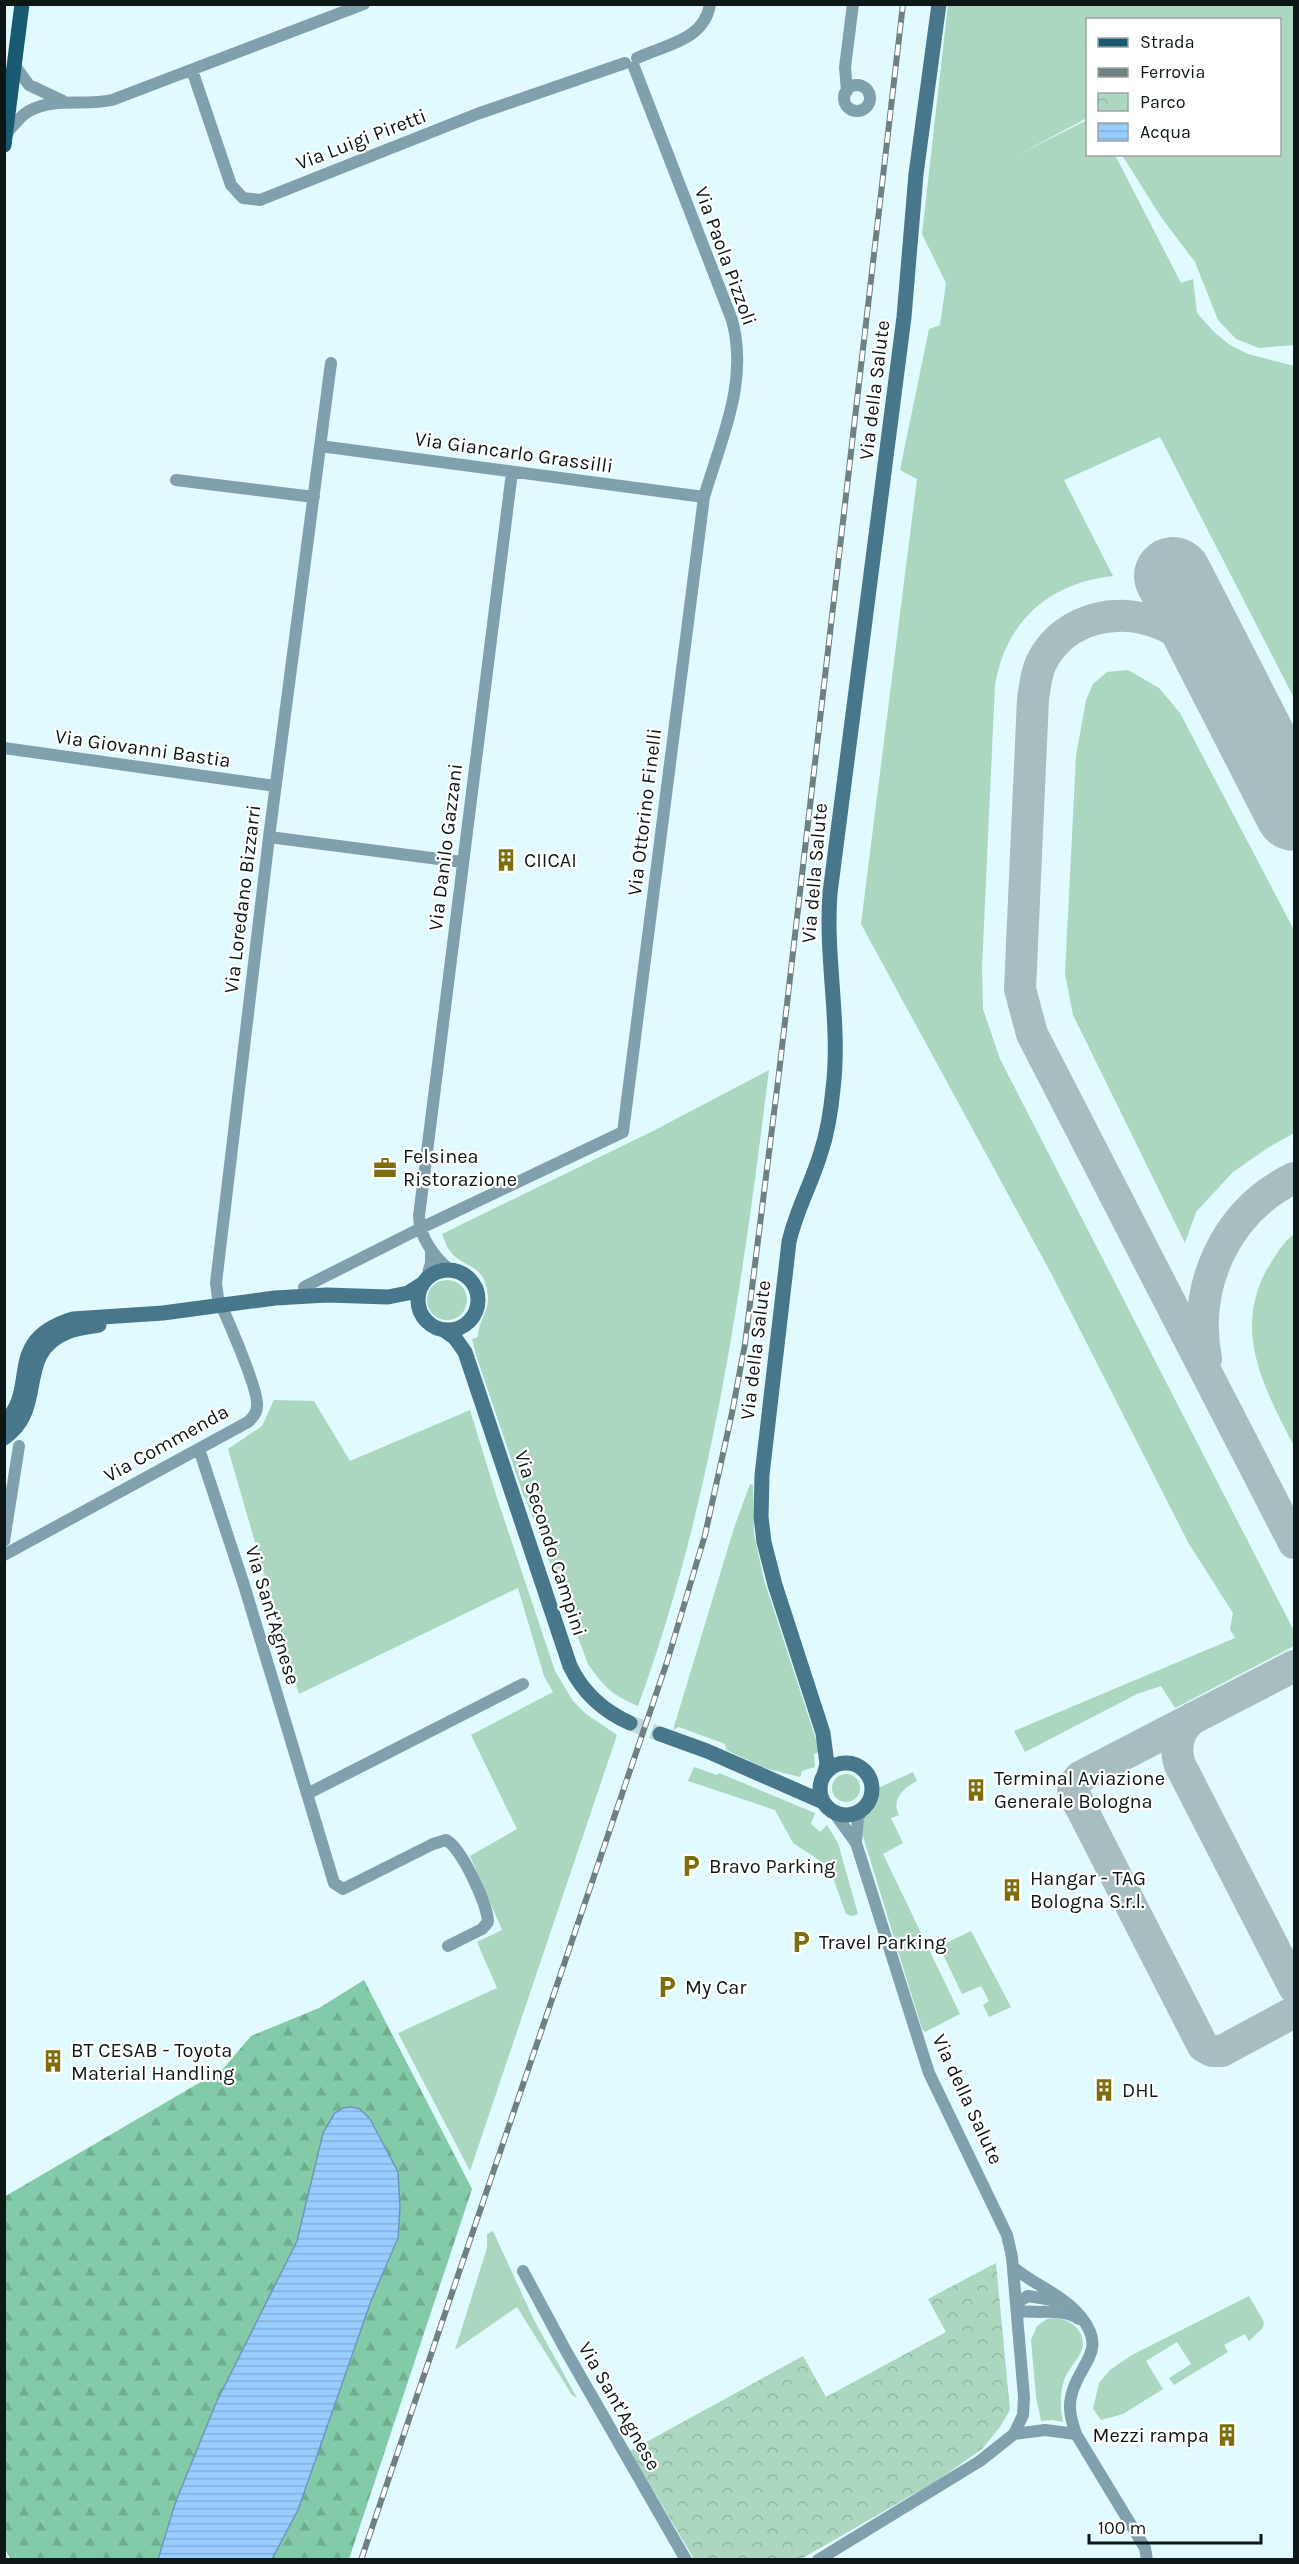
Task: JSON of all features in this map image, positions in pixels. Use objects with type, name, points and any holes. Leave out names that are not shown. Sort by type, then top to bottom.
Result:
[{"type":"main road","points":[[5,139],[22,4]]},
{"type":"street","points":[[5,139],[27,112],[40,106],[64,102],[99,103],[112,100],[364,4]]},
{"type":"street","name":"Via Luigi Piretti","points":[[192,70],[231,185],[243,198],[260,200],[477,114],[629,66],[652,51],[691,36],[706,20],[710,4]]},
{"type":"street","points":[[846,90],[845,67],[853,4]]},
{"type":"street","name":"Via della Salute","points":[[822,1779],[827,1764],[823,1732],[803,1677],[767,1558],[761,1517],[762,1474],[789,1242],[796,1213],[821,1153],[832,1093],[836,1032],[828,955],[830,893],[904,317],[916,174],[939,4]]},
{"type":"street","points":[[629,66],[642,64],[652,51]]},
{"type":"street","points":[[15,66],[29,85],[64,102]]},
{"type":"street","name":"Via Paola Pizzoli","points":[[629,66],[726,304],[737,337],[738,358],[730,420],[715,458],[704,497]]},
{"type":"street","name":"Via Loredano Bizzarri","points":[[221,1305],[216,1283],[275,786],[331,363]]},
{"type":"street","name":"Via Giancarlo Grassilli","points":[[320,446],[704,497]]},
{"type":"street","name":"Via Danilo Gazzani","points":[[421,1228],[419,1216],[512,472]]},
{"type":"street","points":[[176,480],[314,497]]},
{"type":"street","name":"Via Ottorino Finelli","points":[[421,1228],[623,1132],[704,497]]},
{"type":"street","name":"Via Giovanni Bastia","points":[[4,748],[275,786]]},
{"type":"street","points":[[269,837],[462,862]]},
{"type":"street","points":[[304,1287],[421,1228],[431,1250],[450,1270],[466,1276],[476,1290],[478,1299],[466,1335],[465,1352]]},
{"type":"street","points":[[422,1315],[418,1300],[431,1263],[431,1250]]},
{"type":"street","points":[[4,1438],[13,1431],[26,1414],[37,1360],[50,1342],[69,1331],[163,1313],[221,1305],[307,1296],[388,1297],[408,1293],[436,1273],[450,1270]]},
{"type":"street","points":[[388,1297],[407,1303],[435,1327],[444,1330],[461,1327],[474,1316]]},
{"type":"street","name":"Via Commenda","points":[[4,1554],[248,1422],[255,1415],[257,1405],[252,1384],[221,1305]]},
{"type":"street","points":[[4,1423],[16,1408],[27,1354],[37,1338],[49,1329],[73,1319],[163,1313]]},
{"type":"street","name":"Via Secondo Campini","points":[[444,1330],[455,1338],[465,1352],[570,1666],[585,1691],[596,1702],[630,1724]]},
{"type":"street","points":[[4,1541],[19,1446]]},
{"type":"street","name":"Via Sant'Agnese","points":[[199,1449],[227,1531],[331,1876],[337,1887],[343,1889],[440,1842],[446,1840],[455,1845],[487,1911],[488,1922],[482,1929],[448,1946]]},
{"type":"street","points":[[307,1794],[524,1684]]},
{"type":"street","name":"Via della Salute","points":[[823,1732],[847,1763]]},
{"type":"street","points":[[660,1734],[791,1786],[805,1795],[849,1814],[864,1808],[871,1792],[869,1777],[860,1767],[847,1763],[834,1766],[822,1779],[791,1786]]},
{"type":"street","points":[[822,1779],[821,1796],[828,1806]]},
{"type":"street","name":"Via della Salute","points":[[828,1806],[856,1843],[929,2073],[1001,2220],[1010,2247],[1024,2406],[1019,2426],[1014,2434]]},
{"type":"street","name":"Via della Salute","points":[[856,1843],[858,1818],[864,1808]]},
{"type":"street","points":[[1013,2268],[1073,2309],[1090,2332],[1093,2351],[1075,2382],[1070,2400],[1070,2418],[1076,2434],[1145,2548],[1147,2559]]},
{"type":"street","name":"Via Sant'Agnese","points":[[523,2271],[571,2360],[686,2559]]},
{"type":"street","points":[[1061,2301],[1028,2296],[1017,2306],[1033,2314],[1058,2312],[1071,2314],[1087,2326]]},
{"type":"street","points":[[818,2559],[980,2461],[1014,2434],[1045,2430],[1076,2434]]},
{"type":"green space","points":[[948,4],[1294,5],[1294,345],[1259,348],[1236,339],[1218,320],[1195,262],[1161,217],[1123,156],[1281,156],[1281,18],[1086,18],[1086,119],[1014,157],[1086,121],[1086,156],[1116,156],[1181,283],[1193,279],[1197,313],[1214,332],[1230,345],[1248,354],[1294,366],[1294,698],[1160,437],[1064,480],[1113,576],[1069,587],[1034,609],[1020,624],[1001,662],[995,685],[982,968],[983,1009],[1000,1059],[1294,1631],[1294,1646],[1175,1708],[1161,1686],[1137,1694],[1025,1752],[1014,1731],[1235,1638],[1230,1629],[1233,1613],[1189,1544],[1052,1275],[861,924],[917,479],[900,470],[929,329],[940,325],[946,283],[922,234]]},
{"type":"green space","points":[[1128,670],[1159,688],[1180,713],[1294,930],[1294,1133],[1233,1172],[1196,1212],[1185,1243],[1073,1015],[1065,974],[1076,756],[1086,700],[1093,684],[1107,672]]},
{"type":"green space","points":[[769,1070],[748,1232],[722,1392],[686,1551],[664,1629],[638,1706],[609,1690],[588,1664],[524,1497],[476,1355],[472,1339],[478,1337],[487,1307],[486,1285],[478,1272],[450,1251],[442,1234],[653,1131]]},
{"type":"green space","points":[[1294,1234],[1294,1446],[1273,1403],[1257,1361],[1252,1317],[1257,1294],[1266,1271],[1282,1246]]},
{"type":"green space","points":[[447,1280],[461,1286],[467,1300],[461,1314],[447,1320],[433,1314],[427,1300],[433,1286]]},
{"type":"green space","points":[[274,1400],[314,1401],[350,1461],[470,1410],[555,1671],[573,1701],[586,1714],[617,1735],[470,2171],[398,2033],[497,1988],[477,1942],[502,1930],[470,1856],[517,1829],[471,1735],[553,1692],[544,1676],[518,1588],[299,1694],[228,1449],[262,1426]]},
{"type":"green space","points":[[750,1484],[753,1485],[754,1534],[764,1580],[820,1752],[814,1754],[815,1767],[802,1771],[800,1777],[768,1769],[726,1750],[725,1744],[679,1727],[673,1730],[734,1528]]},
{"type":"green space","points":[[694,1767],[717,1775],[719,1773],[815,1813],[811,1824],[820,1832],[827,1825],[838,1843],[858,1914],[852,1916],[846,1914],[831,1872],[822,1862],[793,1843],[775,1810],[688,1781]]},
{"type":"green space","points":[[913,1772],[917,1781],[907,1787],[897,1799],[899,1815],[891,1818],[903,1843],[883,1854],[960,2014],[925,2032],[922,2029],[862,1833],[864,1815],[872,1805],[878,1788]]},
{"type":"green space","points":[[846,1774],[856,1778],[860,1788],[856,1798],[846,1802],[836,1798],[832,1788],[836,1778]]},
{"type":"green space","points":[[971,1931],[1011,2007],[989,2017],[983,2005],[989,2001],[981,1986],[962,1994],[936,1940],[938,1938],[942,1945]]},
{"type":"green space","points":[[364,1980],[472,2189],[349,2559],[11,2559],[4,2548],[4,2197],[223,2069],[251,2036],[319,2008]]},
{"type":"green space","points":[[493,2231],[534,2320],[577,2398],[572,2395],[517,2307],[455,2350],[487,2248],[487,2234]]},
{"type":"green space","points":[[996,2263],[1010,2410],[982,2449],[938,2480],[801,2559],[694,2559],[630,2451],[803,2356],[826,2397],[946,2332],[928,2299]]},
{"type":"green space","points":[[1249,2296],[1264,2322],[1263,2328],[1249,2341],[1245,2334],[1224,2345],[1228,2352],[1174,2385],[1169,2378],[1191,2364],[1177,2342],[1146,2361],[1163,2389],[1123,2414],[1101,2420],[1093,2409],[1099,2383],[1111,2369],[1132,2355]]},
{"type":"green space","points":[[1054,2318],[1072,2324],[1083,2339],[1081,2352],[1063,2385],[1061,2412],[1063,2422],[1041,2421],[1036,2397],[1031,2340],[1037,2326],[1047,2319]]},
{"type":"water","points":[[343,2108],[360,2109],[370,2119],[398,2172],[400,2207],[398,2238],[371,2301],[298,2510],[272,2559],[158,2559],[176,2501],[216,2403],[297,2241],[323,2133],[334,2114]]},
{"type":"taxiway","points":[[1228,684],[1208,659],[1177,632],[1151,620],[1133,617],[1114,616],[1080,625],[1065,634],[1041,663],[1033,699],[1020,989],[1032,1034],[1294,1543]]},
{"type":"taxiway","points":[[1206,1359],[1203,1331],[1204,1304],[1219,1253],[1233,1230],[1250,1210],[1270,1192],[1294,1178]]},
{"type":"taxiway","points":[[1294,1666],[1080,1777],[1075,1783],[1073,1792],[1203,2046],[1212,2051],[1222,2051],[1294,2012]]},
{"type":"taxiway","points":[[1193,1718],[1184,1728],[1179,1739],[1177,1752],[1180,1765],[1294,1987]]},
{"type":"runway","points":[[1173,576],[1294,812]]},
{"type":"tunnel","points":[[630,1723],[660,1734]]},
{"type":"railway","points":[[361,2560],[667,1662],[705,1535],[732,1413],[745,1344],[779,1073],[903,4]]},
{"type":"place","name":"CIICAI","points":[[506,860]]},
{"type":"place","name":"Felsinea Ristorazione","points":[[385,1168]]},
{"type":"place","name":"Terminal Aviazione Generale Bologna","points":[[976,1790]]},
{"type":"place","name":"Bravo Parking","points":[[691,1866]]},
{"type":"place","name":"Hangar - TAG Bologna S.r.l.","points":[[1012,1890]]},
{"type":"place","name":"Travel Parking","points":[[801,1942]]},
{"type":"place","name":"My Car","points":[[667,1987]]},
{"type":"place","name":"BT CESAB - Toyota Material Handling","points":[[53,2061]]},
{"type":"place","name":"DHL","points":[[1104,2090]]},
{"type":"place","name":"Mezzi rampa","points":[[1227,2435]]}]
